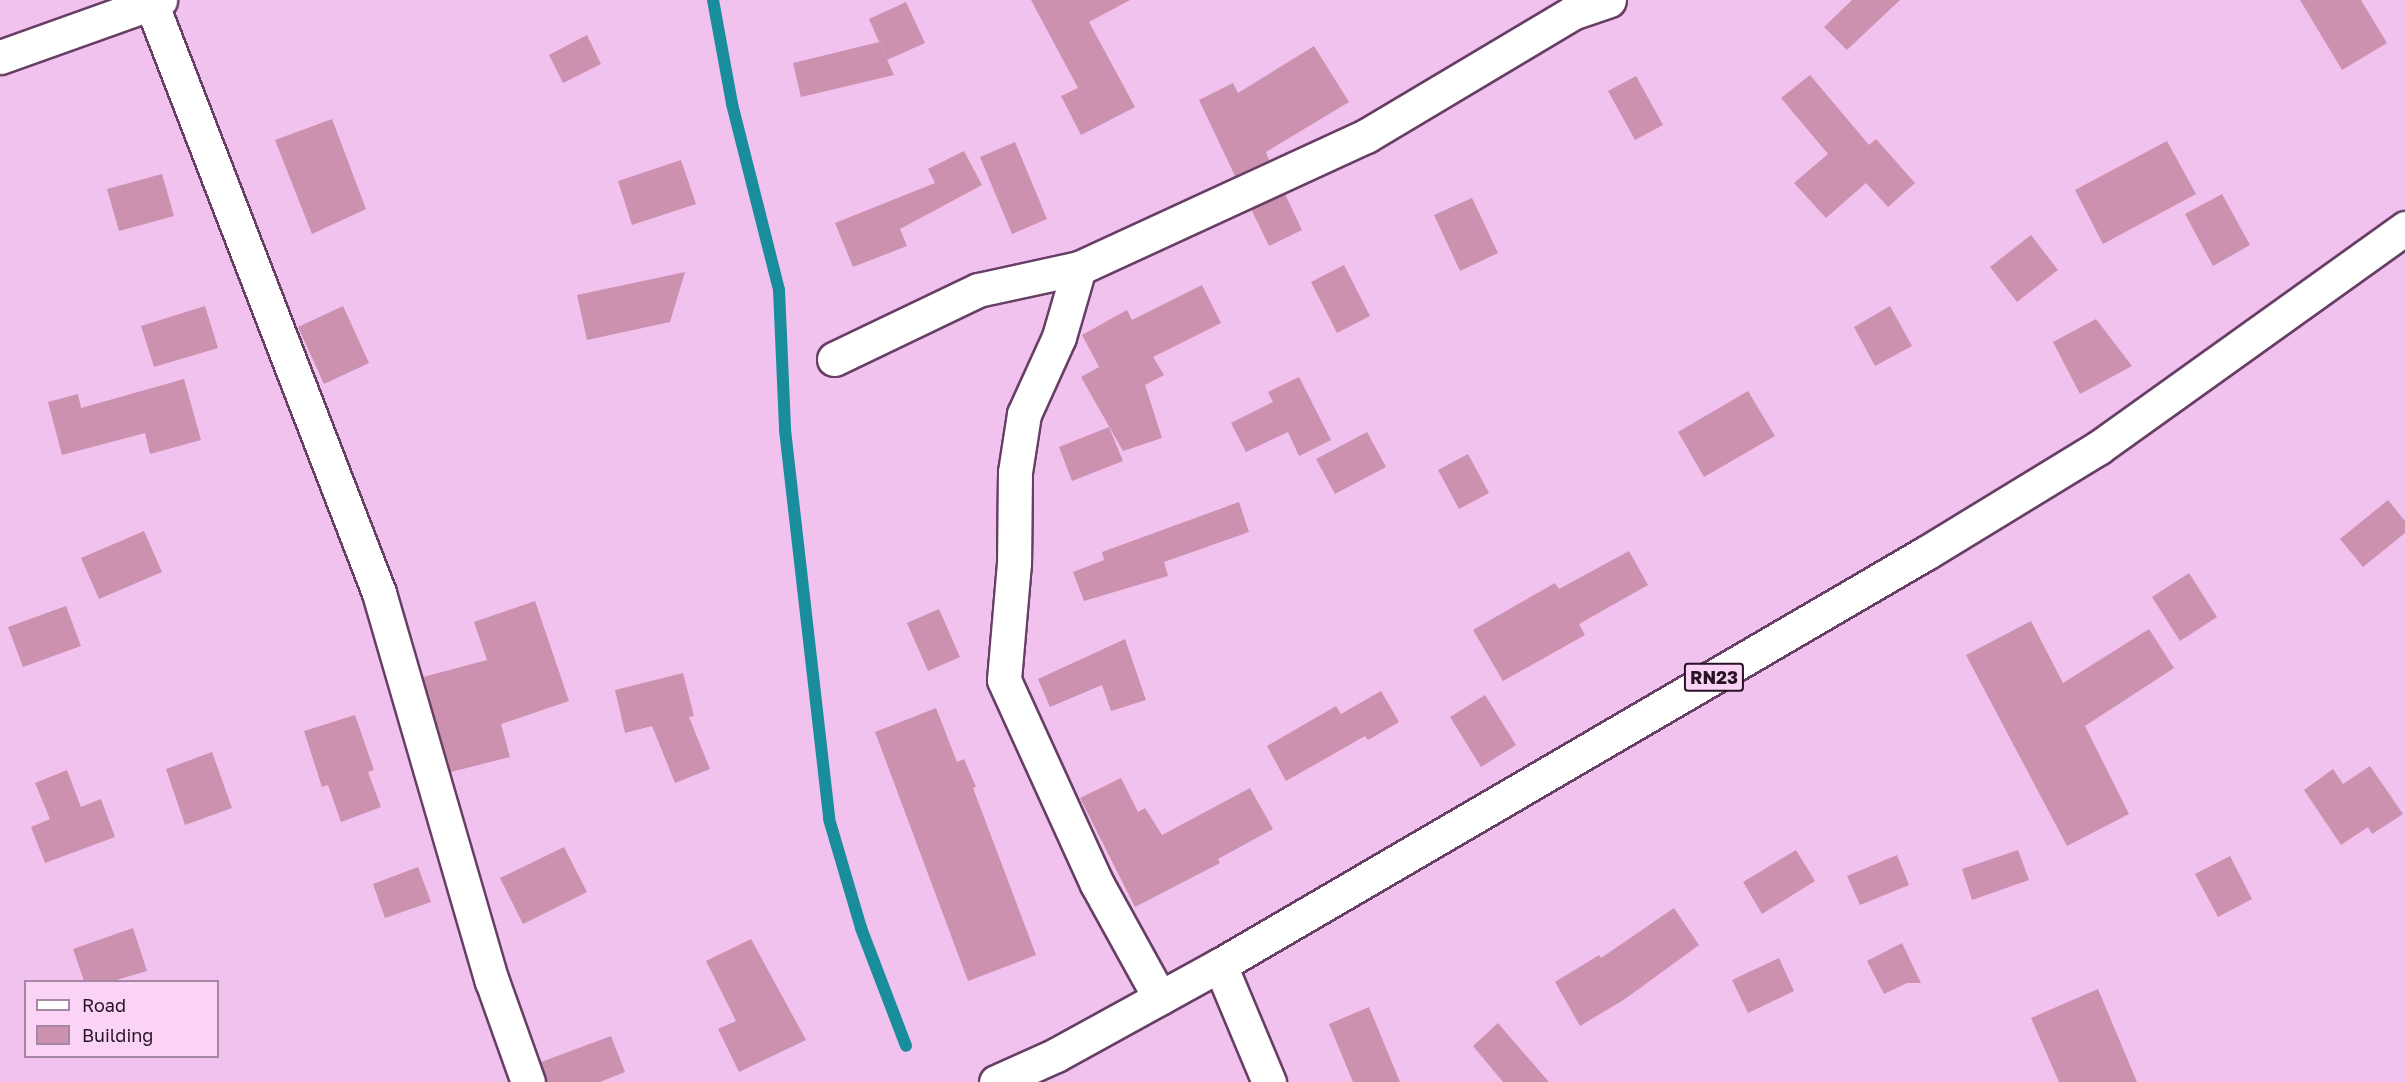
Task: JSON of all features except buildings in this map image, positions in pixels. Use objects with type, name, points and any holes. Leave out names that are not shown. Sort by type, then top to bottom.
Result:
[{"type":"street","points":[[834,358],[978,290],[1079,268],[1366,136],[1572,13],[1609,0]]},
{"type":"street","points":[[0,57],[154,1],[379,593],[492,981],[528,1082]]},
{"type":"street","name":"RN23","points":[[996,1082],[1056,1054],[1220,965],[1926,553],[2098,448],[2405,228]]},
{"type":"street","points":[[1079,268],[1059,337],[1024,414],[1015,472],[1014,563],[1005,681],[1097,884],[1160,998]]},
{"type":"street","points":[[1220,965],[1269,1082]]},
{"type":"waterway","points":[[713,0],[732,104],[779,290],[785,430],[829,819],[861,928],[906,1046]]}]
